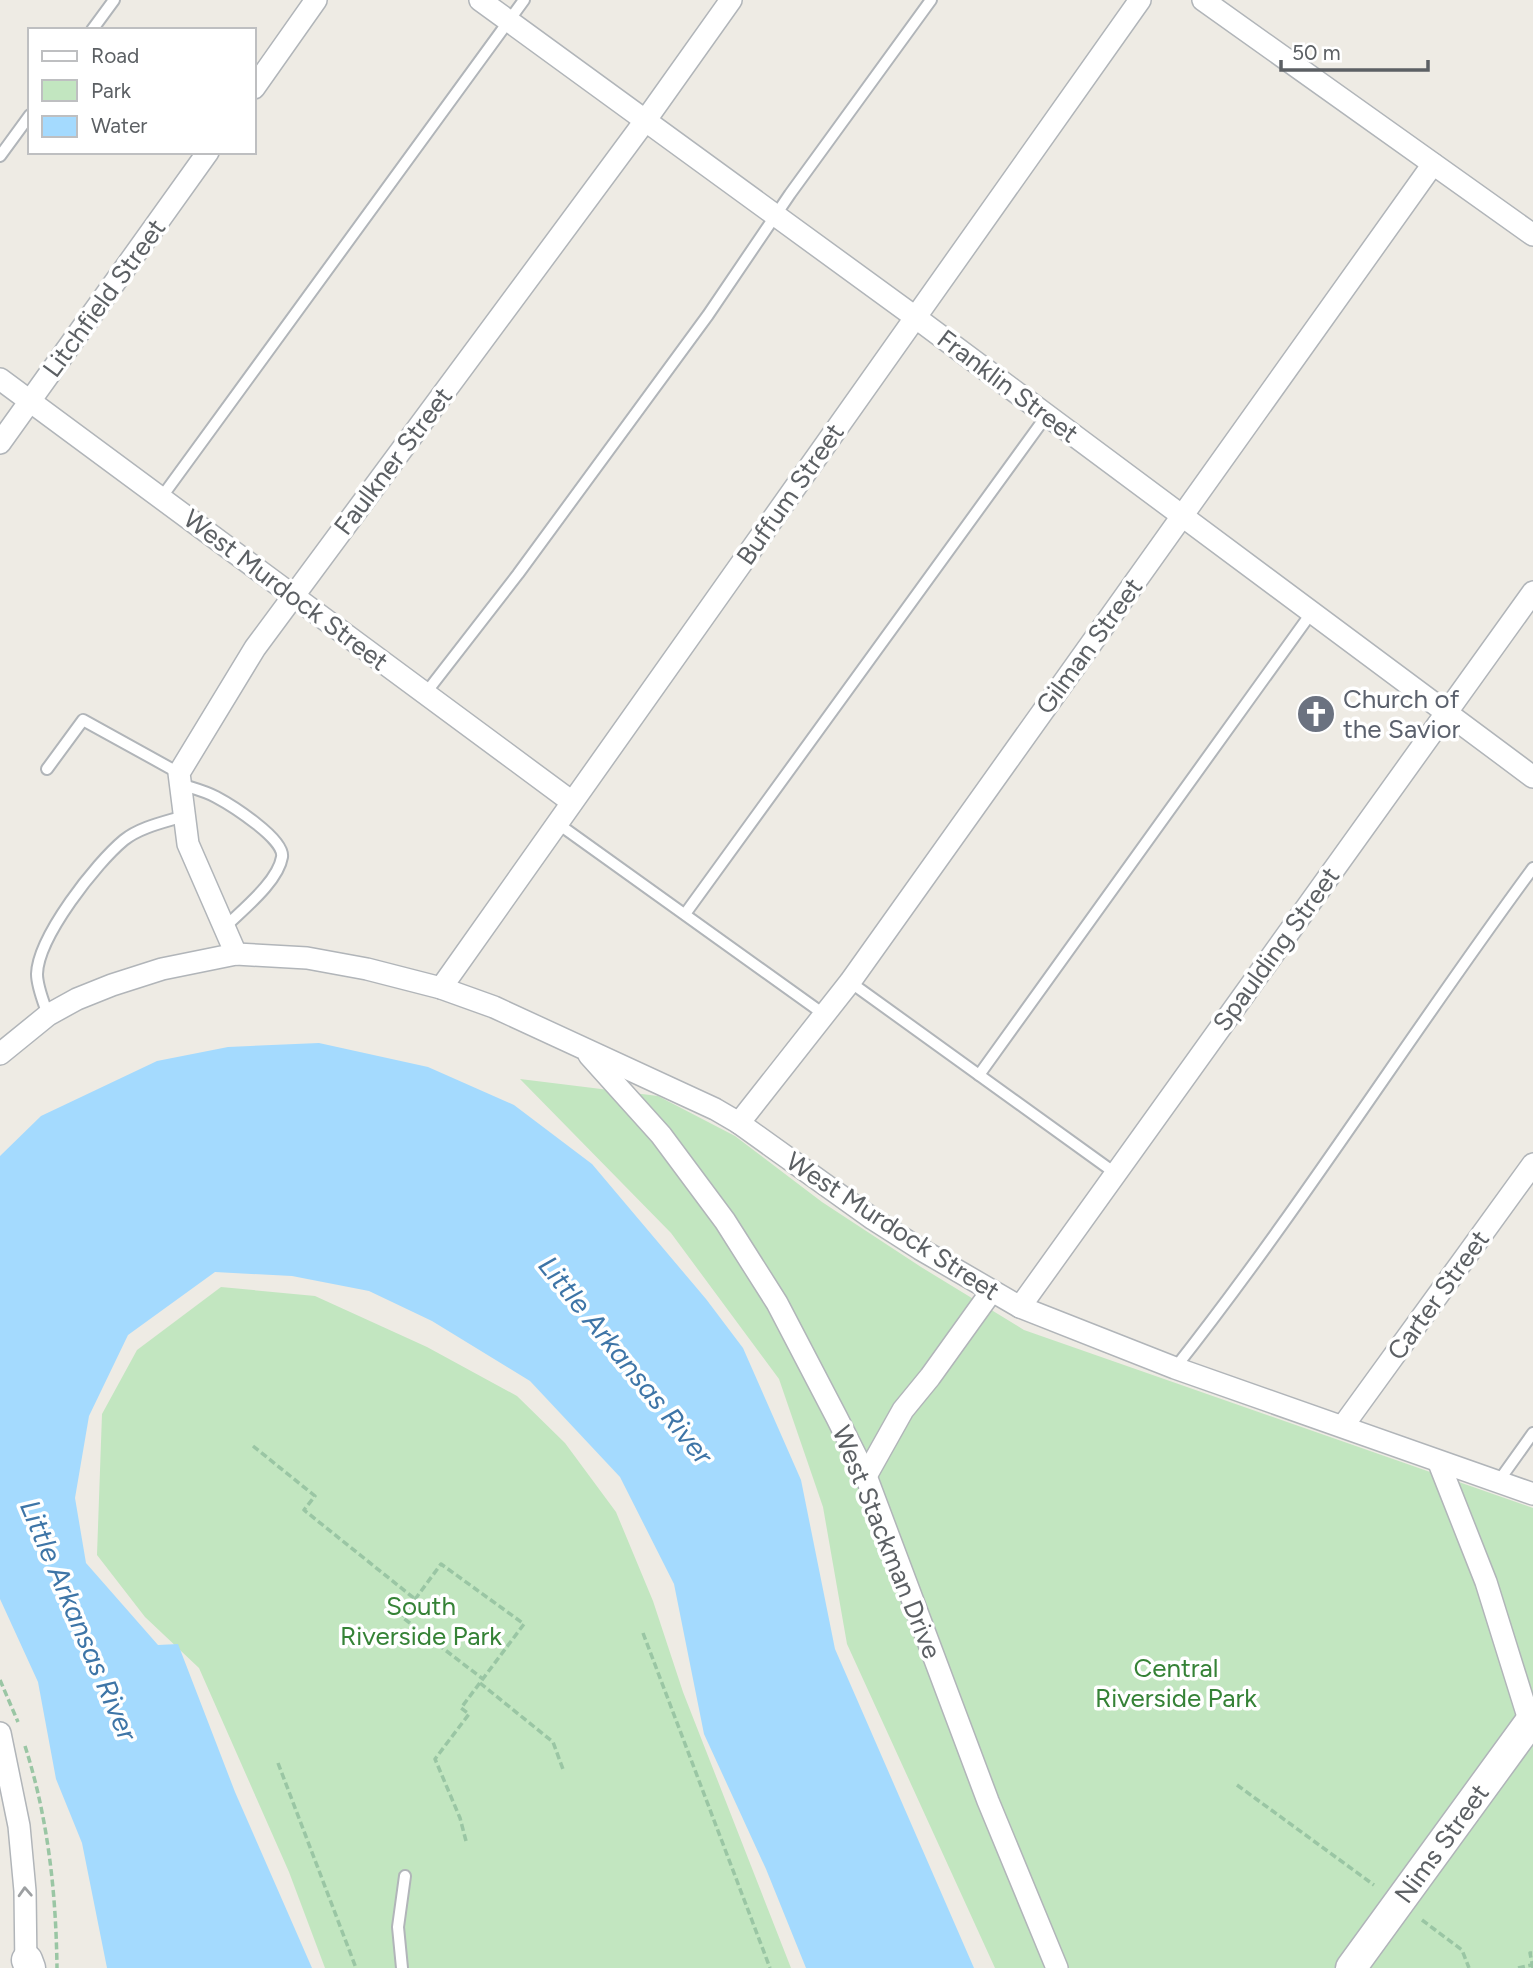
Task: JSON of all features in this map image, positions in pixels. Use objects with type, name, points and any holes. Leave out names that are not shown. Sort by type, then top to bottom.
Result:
[{"type":"street","points":[[256,85],[316,0]]},
{"type":"street","name":"Franklin Street","points":[[480,0],[915,317],[1533,777]]},
{"type":"street","name":"Faulkner Street","points":[[180,778],[255,648],[645,121],[731,0]]},
{"type":"street","name":"Buffum Street","points":[[441,988],[1140,0]]},
{"type":"street","points":[[1203,0],[1533,235]]},
{"type":"street","name":"Litchfield Street","points":[[0,443],[207,154]]},
{"type":"street","name":"Gilman Street","points":[[739,1123],[850,982],[1433,164]]},
{"type":"street","name":"West Murdock Street","points":[[0,379],[572,802]]},
{"type":"street","name":"Spaulding Street","points":[[1020,1307],[1533,592]]},
{"type":"street","points":[[180,778],[188,844],[236,954]]},
{"type":"street","name":"West Murdock Street","points":[[0,1054],[48,1016],[77,999],[112,985],[181,964],[236,954],[307,958],[367,969],[441,988],[494,1007],[659,1082],[739,1123],[873,1219],[1020,1307],[1175,1368],[1533,1494]]},
{"type":"street","name":"West Stackman Drive","points":[[583,1048],[661,1135],[725,1221],[777,1303],[866,1476],[988,1801],[1057,1968]]},
{"type":"street","name":"Carter Street","points":[[1343,1426],[1533,1164]]},
{"type":"street","points":[[866,1476],[903,1410],[991,1292]]},
{"type":"street","points":[[1439,1463],[1486,1582],[1532,1723]]},
{"type":"street","name":"Nims Street","points":[[1350,1968],[1532,1723]]},
{"type":"street","points":[[0,1733],[19,1826],[28,1965]]},
{"type":"lane","points":[[93,28],[114,0]]},
{"type":"lane","points":[[161,498],[524,0]]},
{"type":"lane","points":[[425,694],[518,575],[708,315],[775,215],[931,0]]},
{"type":"lane","points":[[0,156],[28,119]]},
{"type":"lane","points":[[685,915],[1047,415]]},
{"type":"lane","points":[[979,1074],[1312,612]]},
{"type":"lane","points":[[47,769],[83,720],[252,820],[281,846],[283,854],[277,871],[225,928]]},
{"type":"lane","points":[[48,1016],[37,974],[42,950],[57,921],[96,868],[126,838],[184,816]]},
{"type":"lane","points":[[557,823],[825,1015]]},
{"type":"lane","points":[[1175,1368],[1268,1244],[1533,868]]},
{"type":"lane","points":[[850,982],[1115,1173]]},
{"type":"lane","points":[[1497,1482],[1533,1433]]},
{"type":"lane","points":[[402,1968],[398,1927],[405,1876]]},
{"type":"path","points":[[253,1446],[315,1496],[304,1510],[415,1599]]},
{"type":"path","points":[[467,1841],[435,1759],[469,1714],[461,1707],[481,1681],[524,1624],[441,1564],[402,1618],[481,1681],[554,1742],[565,1772]]},
{"type":"path","points":[[643,1633],[770,1968]]},
{"type":"path","points":[[278,1763],[356,1968]]},
{"type":"path","points":[[1237,1785],[1374,1885]]},
{"type":"path","points":[[1422,1920],[1462,1950],[1469,1968]]},
{"type":"path","points":[[1518,1968],[1532,1967],[1530,1953],[1533,1953]]},
{"type":"green space","name":"Central Riverside Park","points":[[520,1079],[658,1096],[735,1136],[822,1202],[1024,1330],[1533,1508],[1533,1968],[995,1968],[847,1644],[823,1507],[779,1379],[671,1233]]},
{"type":"green space","name":"South Riverside Park","points":[[221,1287],[315,1296],[427,1347],[517,1396],[565,1443],[616,1512],[653,1601],[683,1692],[791,1968],[325,1968],[289,1872],[199,1668],[145,1617],[97,1555],[102,1414],[137,1350]]},
{"type":"water","name":"Little Arkansas River","points":[[319,1043],[428,1067],[514,1105],[592,1164],[706,1299],[743,1348],[801,1480],[835,1649],[974,1968],[806,1968],[766,1869],[704,1734],[674,1584],[620,1477],[530,1381],[432,1321],[369,1291],[292,1276],[215,1272],[128,1335],[89,1416],[75,1498],[86,1563],[158,1645],[178,1644],[235,1792],[312,1968],[107,1968],[82,1843],[56,1779],[38,1682],[0,1599],[0,1156],[41,1116],[157,1061],[228,1047]]},
{"type":"place","name":"Church of the Savior","points":[[1316,714]]}]
